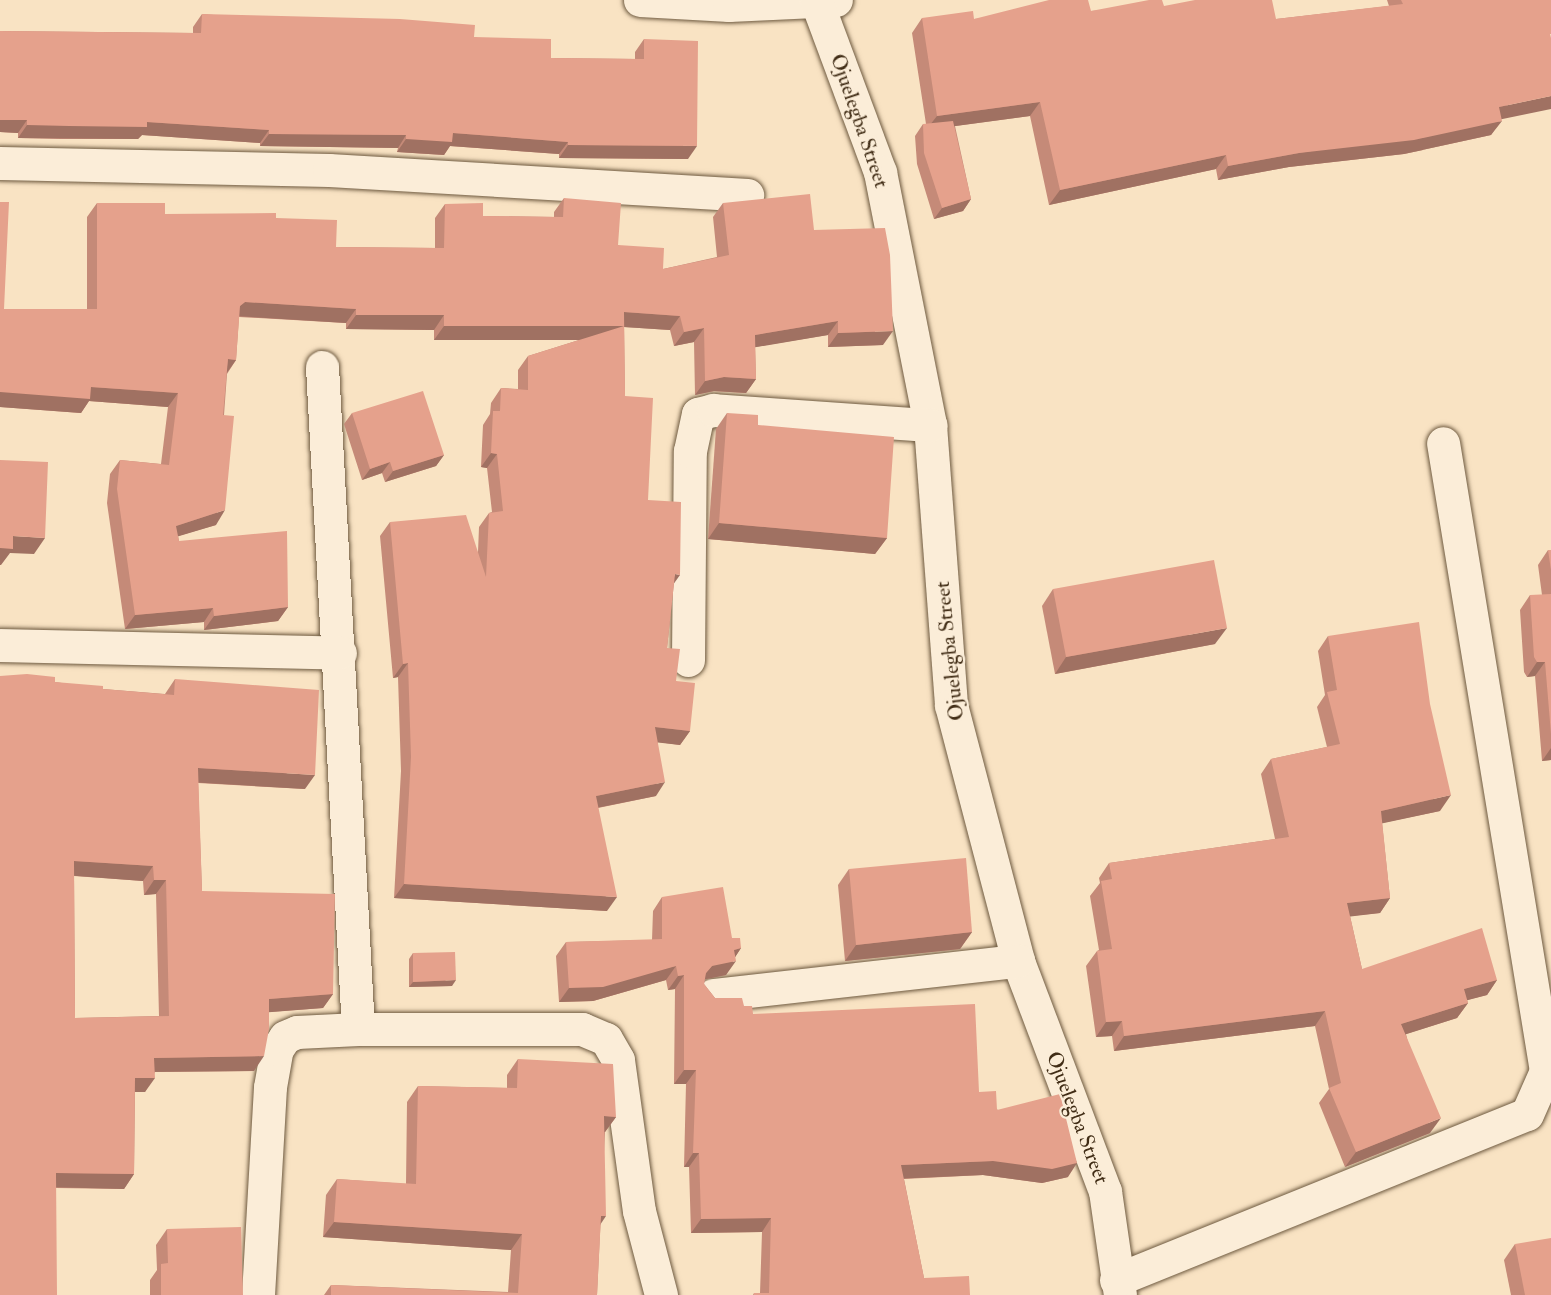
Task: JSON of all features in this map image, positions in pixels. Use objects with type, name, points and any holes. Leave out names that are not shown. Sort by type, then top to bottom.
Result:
[{"type":"street","points":[[640,0],[729,5],[824,1]]},
{"type":"street","name":"Ojuelegba Street","points":[[824,1],[880,172],[930,425],[951,705],[1018,961],[1105,1191],[1118,1287]]},
{"type":"street","points":[[0,163],[329,170],[747,195]]},
{"type":"street","points":[[322,367],[340,653],[358,1029]]},
{"type":"street","points":[[688,660],[690,451],[698,414],[713,410],[930,425]]},
{"type":"street","points":[[1118,1287],[1527,1114],[1546,1071],[1443,443]]},
{"type":"street","points":[[0,645],[340,653]]},
{"type":"street","points":[[713,995],[1018,961]]},
{"type":"street","points":[[258,1295],[270,1087],[277,1049],[285,1037],[297,1032],[358,1029],[582,1029],[606,1039],[618,1060],[639,1211],[661,1295]]},
{"type":"building","points":[[1049,0],[1088,0],[1091,11],[1149,0],[1162,0],[1164,6],[1195,0],[1272,0],[1276,19],[1403,4],[1401,0],[1551,0],[1551,96],[1499,107],[1502,121],[1414,140],[1299,153],[1228,166],[1226,155],[1060,190],[1040,102],[937,116],[922,18],[973,11],[974,19]]},
{"type":"building","points":[[202,14],[400,19],[475,25],[474,37],[551,39],[551,58],[644,59],[644,39],[698,41],[697,146],[568,145],[568,142],[453,133],[452,142],[406,139],[406,135],[269,134],[269,130],[147,122],[147,127],[69,126],[27,125],[27,120],[0,120],[0,31],[201,33]]},
{"type":"building","points":[[953,121],[971,199],[942,208],[924,153],[923,124]]},
{"type":"building","points":[[810,194],[814,230],[885,228],[890,255],[893,331],[838,333],[838,321],[755,335],[756,379],[724,377],[705,381],[704,328],[684,332],[680,316],[624,312],[625,396],[653,398],[648,500],[681,502],[680,575],[675,574],[667,648],[680,649],[676,681],[695,683],[690,731],[655,727],[665,782],[596,796],[617,897],[404,884],[411,757],[408,663],[403,664],[390,522],[466,515],[486,577],[489,513],[503,511],[497,454],[491,453],[493,411],[500,411],[501,388],[528,390],[528,356],[624,326],[444,326],[444,315],[356,315],[356,309],[245,302],[240,306],[236,360],[228,359],[223,415],[234,416],[225,510],[176,526],[179,541],[287,531],[288,607],[214,616],[213,608],[135,615],[117,489],[120,460],[169,465],[178,393],[91,387],[90,399],[0,392],[0,202],[9,202],[4,309],[97,309],[97,203],[165,203],[165,214],[276,213],[276,218],[337,220],[336,247],[444,248],[445,204],[483,203],[483,216],[563,217],[564,198],[621,203],[618,245],[664,248],[663,269],[729,255],[723,203]]},
{"type":"building","points":[[423,391],[444,455],[393,471],[390,462],[370,469],[352,413]]},
{"type":"building","points":[[727,413],[758,415],[758,425],[894,437],[887,538],[719,523]]},
{"type":"building","points":[[0,460],[48,462],[45,538],[13,536],[13,549],[0,548]]},
{"type":"building","points":[[1548,550],[1551,550],[1551,570]]},
{"type":"building","points":[[1214,560],[1227,628],[1066,657],[1053,589]]},
{"type":"building","points":[[1551,594],[1551,734],[1545,662],[1537,662],[1534,657],[1530,595]]},
{"type":"building","points":[[1419,622],[1430,704],[1451,795],[1381,811],[1390,898],[1347,903],[1362,969],[1482,928],[1497,980],[1464,989],[1468,1003],[1401,1024],[1441,1118],[1356,1152],[1329,1088],[1341,1083],[1325,1011],[1124,1036],[1122,1021],[1106,1022],[1097,951],[1112,949],[1101,881],[1112,879],[1109,863],[1289,837],[1271,759],[1340,744],[1327,692],[1337,690],[1328,636]]},
{"type":"building","points":[[27,674],[55,677],[55,682],[174,695],[175,679],[319,690],[315,775],[198,768],[202,891],[335,894],[333,994],[269,999],[269,1029],[264,1056],[154,1058],[155,1078],[135,1078],[134,1174],[56,1173],[57,1295],[0,1295],[0,676]],"holes":[[[74,861],[153,866],[154,880],[166,880],[169,1016],[75,1018]]]},
{"type":"building","points":[[966,858],[972,932],[856,945],[849,869]]},
{"type":"building","points":[[723,887],[732,938],[740,938],[741,948],[734,950],[736,961],[712,966],[706,973],[704,984],[715,998],[742,998],[744,1006],[752,1006],[753,1014],[975,1004],[979,1092],[996,1091],[997,1110],[1060,1094],[1077,1163],[1052,1169],[993,1161],[901,1165],[924,1278],[969,1276],[970,1295],[754,1295],[754,1293],[769,1293],[771,1218],[701,1219],[699,1153],[693,1153],[696,1070],[684,1070],[684,975],[678,976],[676,966],[603,987],[569,988],[566,942],[662,939],[662,897]]},
{"type":"building","points":[[455,952],[456,980],[413,982],[413,953]]},
{"type":"building","points":[[518,1059],[613,1064],[616,1117],[604,1116],[606,1216],[601,1216],[597,1295],[331,1295],[331,1285],[518,1293],[522,1234],[334,1222],[337,1179],[416,1184],[418,1086],[517,1088]]},
{"type":"building","points":[[241,1227],[243,1295],[161,1295],[161,1264],[168,1263],[167,1229]]},
{"type":"building","points":[[1551,1238],[1551,1295],[1525,1295],[1515,1244]]}]
